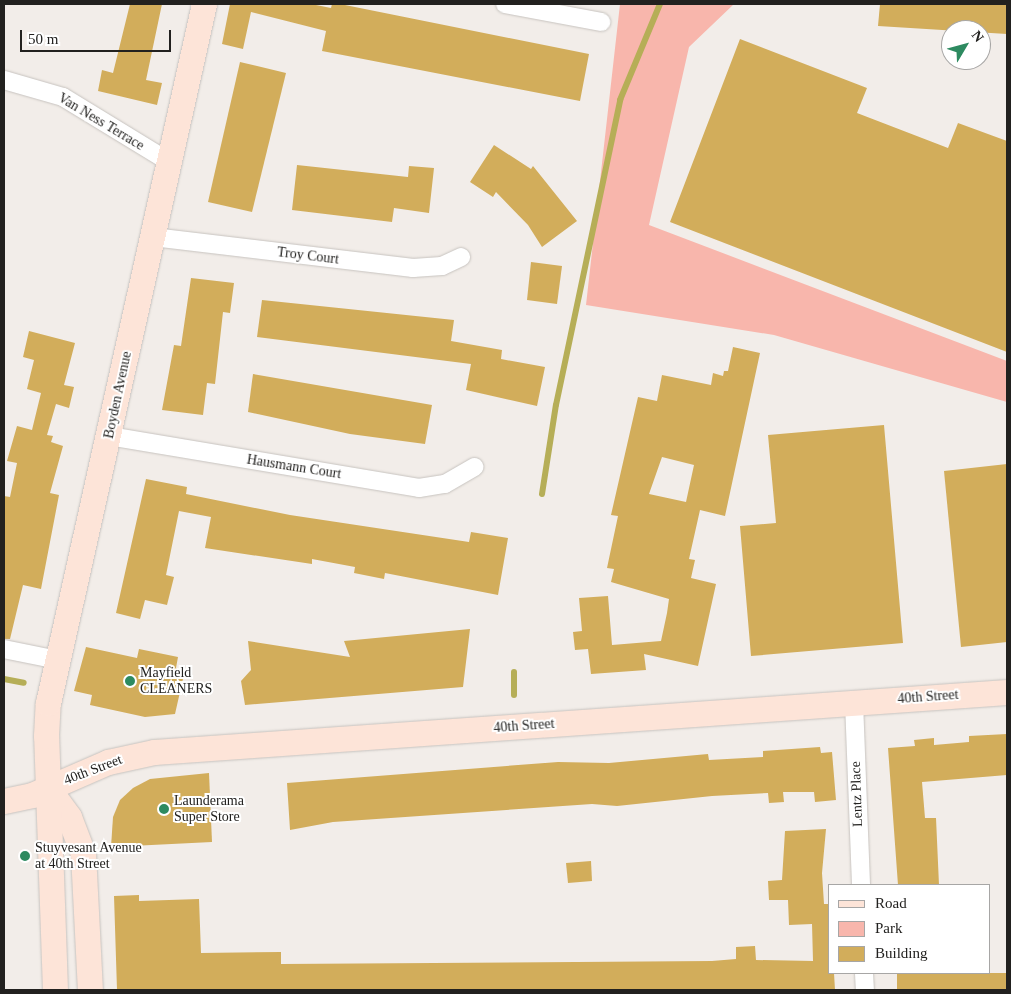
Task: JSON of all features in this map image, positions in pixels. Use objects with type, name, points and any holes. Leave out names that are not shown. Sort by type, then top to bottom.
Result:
[{"type":"street","name":"Boyden Avenue","points":[[55,990],[46,720],[204,4]]},
{"type":"street","points":[[505,4],[601,22]]},
{"type":"street","name":"Van Ness Terrace","points":[[4,80],[63,97],[168,161]]},
{"type":"street","name":"Troy Court","points":[[153,237],[413,268],[442,266],[461,257]]},
{"type":"street","name":"Hausmann Court","points":[[109,436],[419,488],[445,484],[474,467]]},
{"type":"street","points":[[4,649],[58,660]]},
{"type":"street","name":"40th Street","points":[[4,801],[48,788],[108,762],[154,752],[1007,692]]},
{"type":"street","name":"Lentz Place","points":[[854,702],[861,884]]},
{"type":"street","points":[[48,788],[69,817],[84,853],[90,990]]},
{"type":"street","points":[[864,974],[864,990]]},
{"type":"green space","points":[[620,4],[734,4],[689,47],[649,225],[1007,361],[1007,402],[774,335],[586,305]]},
{"type":"building","points":[[130,4],[162,4],[146,80],[162,83],[157,105],[98,91],[102,70],[113,73]]},
{"type":"building","points":[[230,4],[311,4],[331,8],[332,4],[340,4],[589,54],[580,101],[322,51],[326,31],[251,12],[243,49],[222,44]]},
{"type":"building","points":[[880,4],[1007,4],[1007,34],[991,33],[991,20],[941,20],[941,30],[878,26]]},
{"type":"building","points":[[740,39],[867,88],[857,113],[948,148],[958,123],[1007,141],[1007,352],[670,222]]},
{"type":"building","points":[[240,62],[286,73],[252,212],[208,202]]},
{"type":"building","points":[[494,145],[531,169],[533,166],[577,221],[542,247],[528,225],[496,192],[493,197],[470,182]]},
{"type":"building","points":[[297,165],[408,177],[409,166],[434,168],[429,213],[394,208],[392,222],[292,210]]},
{"type":"building","points":[[531,262],[562,266],[557,304],[527,300]]},
{"type":"building","points":[[191,278],[234,283],[230,313],[223,312],[215,384],[207,383],[203,415],[162,410],[174,345],[181,346]]},
{"type":"building","points":[[262,300],[454,320],[451,341],[502,350],[501,359],[545,367],[537,406],[466,390],[471,364],[257,337]]},
{"type":"building","points":[[29,331],[75,343],[64,385],[74,387],[69,408],[56,404],[47,435],[53,436],[51,442],[63,446],[50,493],[59,495],[41,589],[23,585],[10,639],[4,639],[4,496],[10,497],[17,463],[7,461],[17,426],[32,430],[41,393],[27,389],[34,360],[23,357]]},
{"type":"building","points":[[733,347],[760,353],[725,516],[700,510],[689,559],[695,560],[691,578],[716,584],[698,666],[644,654],[646,670],[591,674],[588,649],[575,650],[573,632],[582,631],[579,598],[608,596],[612,645],[661,641],[667,613],[669,599],[611,582],[614,569],[607,568],[618,516],[611,515],[638,397],[657,401],[662,375],[711,385],[713,373],[723,376],[724,371],[728,371]],"holes":[[[662,457],[694,465],[686,502],[649,494]]]},
{"type":"building","points":[[253,374],[432,405],[425,444],[350,434],[248,412]]},
{"type":"building","points":[[884,425],[903,643],[751,656],[740,526],[776,523],[768,435]]},
{"type":"building","points":[[1007,464],[1007,642],[961,647],[944,471]]},
{"type":"building","points":[[146,479],[187,487],[186,494],[290,515],[469,542],[471,532],[508,538],[498,595],[385,573],[384,579],[354,573],[355,567],[312,559],[312,564],[205,548],[211,517],[179,511],[166,575],[174,577],[167,605],[145,600],[140,619],[116,613]]},
{"type":"building","points":[[470,629],[463,687],[245,705],[241,681],[251,670],[248,641],[350,657],[344,641]]},
{"type":"building","name":"Mayfield CLEANERS","points":[[86,647],[137,658],[139,649],[178,657],[176,668],[185,670],[175,714],[145,717],[90,705],[92,695],[74,691]]},
{"type":"building","points":[[1007,734],[1007,775],[922,782],[925,818],[936,818],[939,884],[898,884],[888,748],[915,746],[914,740],[934,738],[934,745],[969,742],[969,736]]},
{"type":"building","points":[[820,747],[821,753],[832,752],[836,800],[815,802],[814,792],[783,792],[784,802],[769,803],[768,793],[712,796],[617,806],[592,804],[333,822],[290,830],[287,783],[558,762],[609,763],[708,754],[709,760],[763,757],[763,751]]},
{"type":"building","name":"Launderama Super Store","points":[[209,773],[212,842],[111,847],[113,817],[120,800],[133,788],[150,779]]},
{"type":"building","points":[[826,829],[822,873],[824,904],[828,904],[828,974],[834,974],[835,990],[117,990],[114,896],[139,895],[139,901],[199,899],[201,953],[281,952],[281,964],[712,961],[736,959],[736,947],[755,946],[756,960],[813,961],[812,924],[789,925],[788,900],[769,900],[768,881],[782,880],[785,831]]},
{"type":"building","points":[[591,861],[592,881],[568,883],[566,863]]},
{"type":"building","points":[[1007,973],[1007,990],[897,990],[897,974]]},
{"type":"waterway","points":[[542,494],[556,405],[620,100],[660,4]]},
{"type":"waterway","points":[[514,672],[514,695]]},
{"type":"waterway","points":[[4,679],[24,683]]},
{"type":"place","name":"Mayfield CLEANERS","points":[[130,681]]},
{"type":"place","name":"Launderama Super Store","points":[[164,809]]},
{"type":"place","name":"Stuyvesant Avenue at 40th Street","points":[[25,856]]}]
